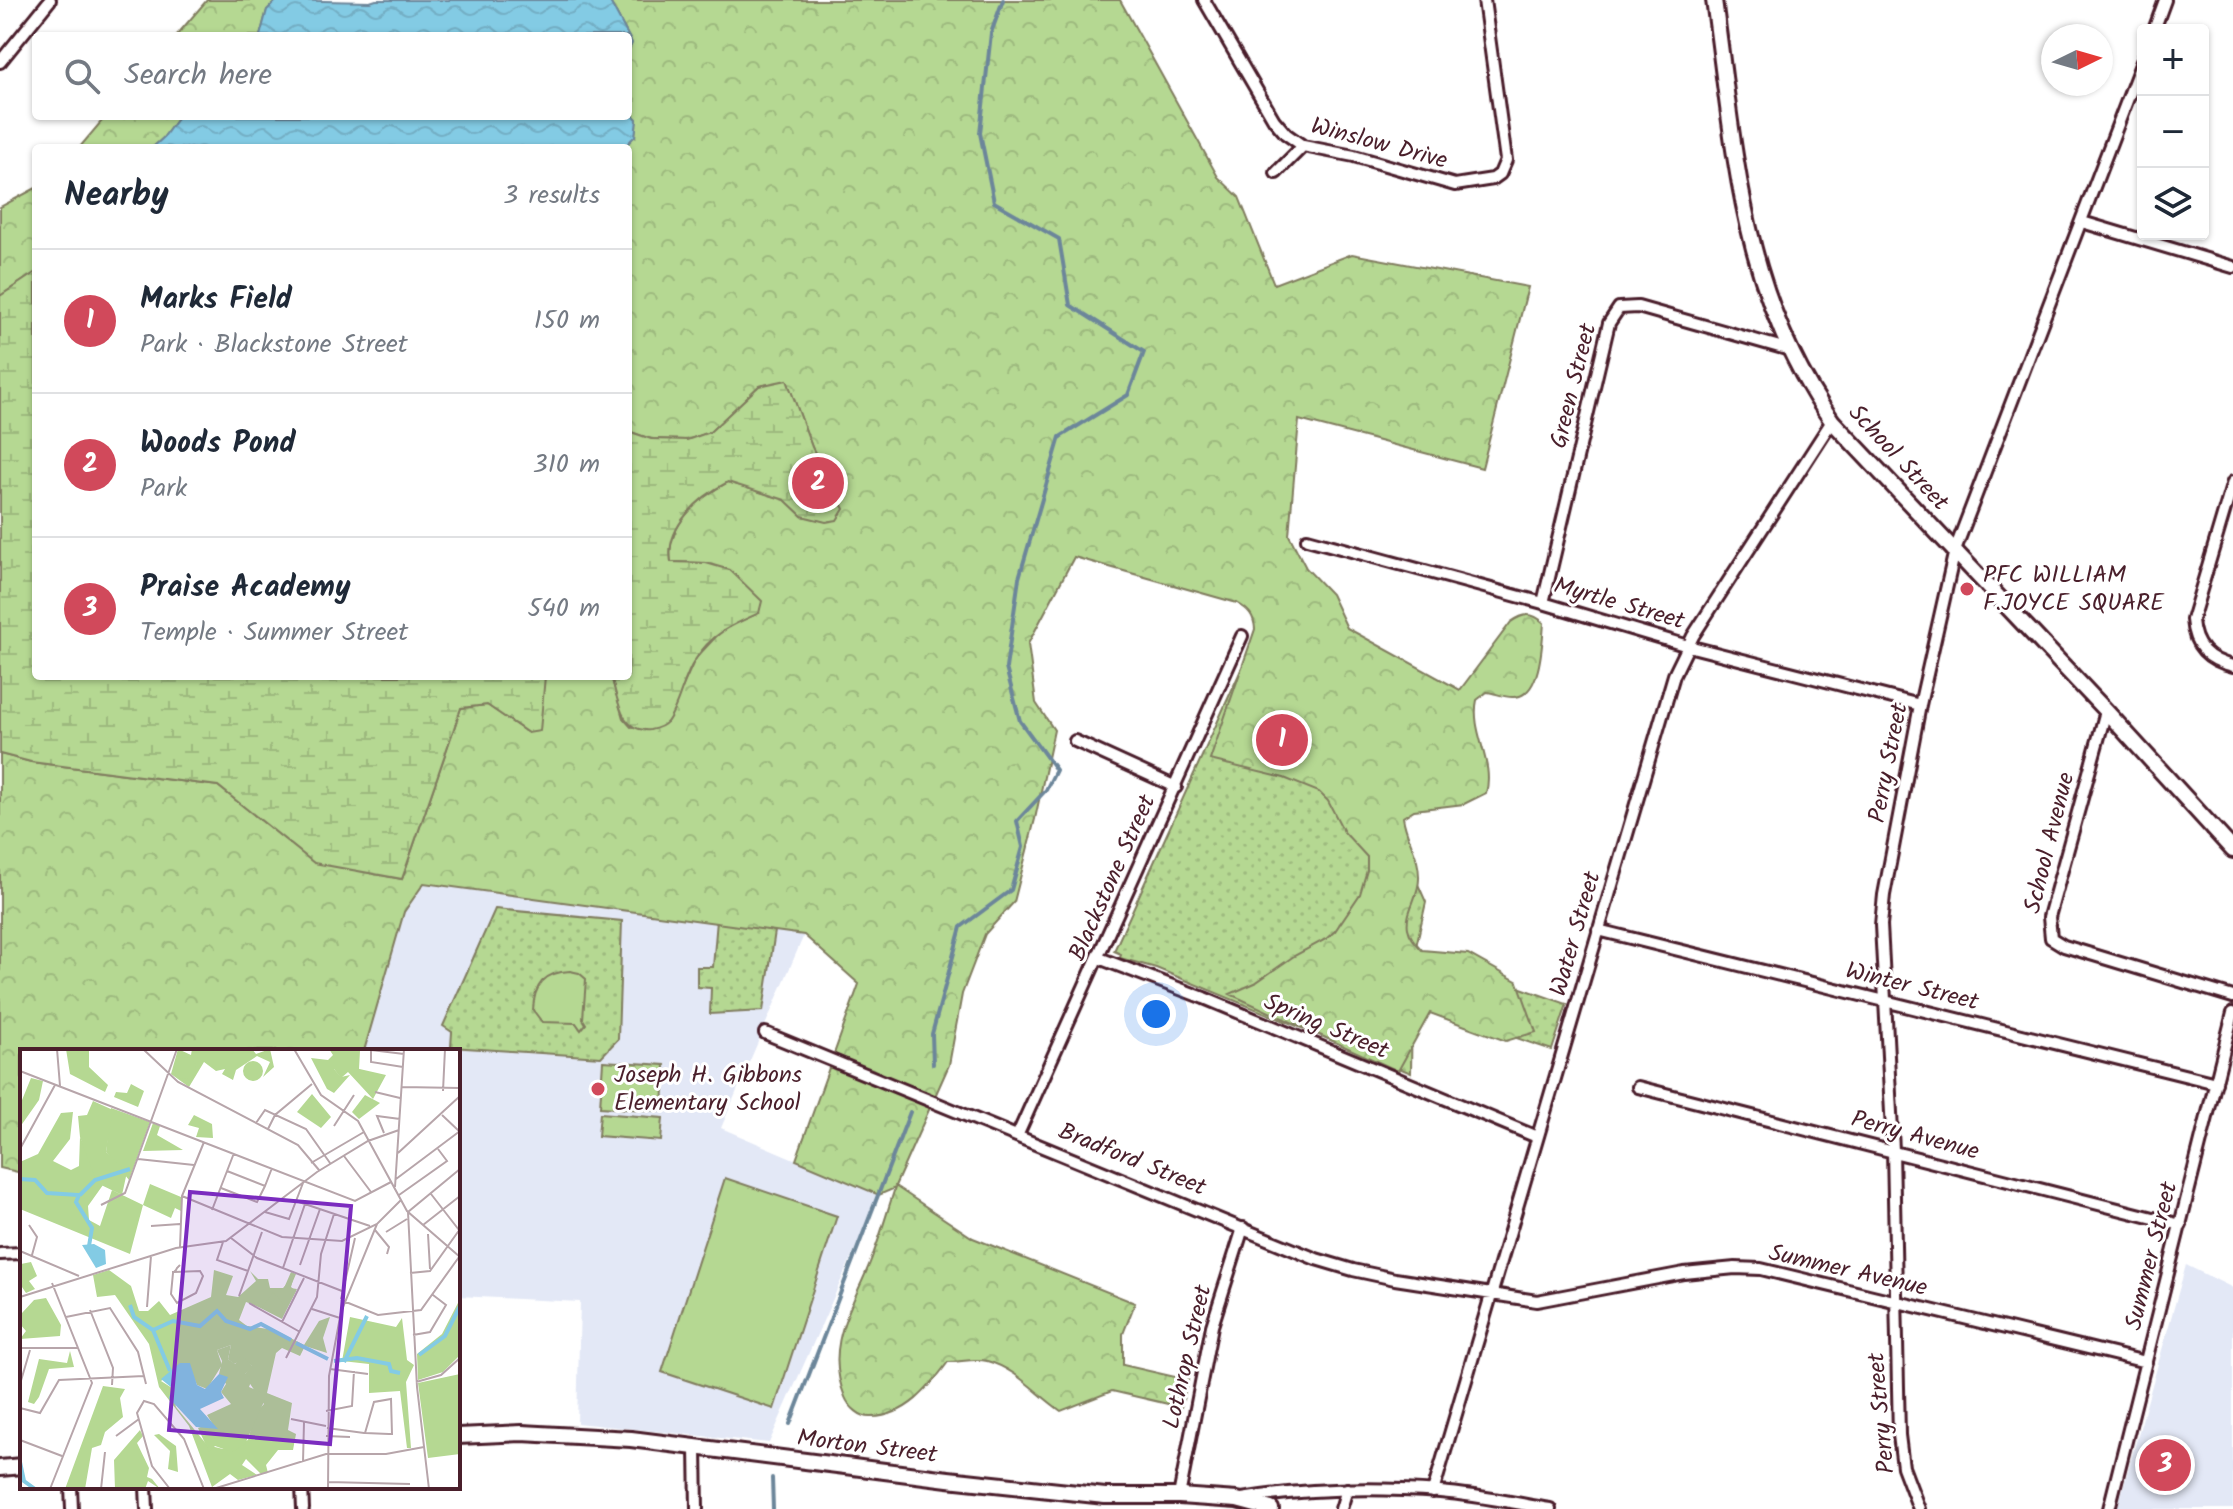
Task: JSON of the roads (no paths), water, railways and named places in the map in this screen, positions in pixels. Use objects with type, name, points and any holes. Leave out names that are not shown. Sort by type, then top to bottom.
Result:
[{"type":"street","points":[[0,62],[50,0]]},
{"type":"street","name":"Winslow Drive","points":[[1204,0],[1274,120],[1286,134],[1303,146],[1354,156],[1455,185],[1493,179],[1500,174],[1506,160],[1486,3]]},
{"type":"street","name":"School Street","points":[[1714,0],[1745,219],[1755,261],[1804,378],[1832,421],[2233,850]]},
{"type":"street","points":[[2156,24],[2165,0]]},
{"type":"street","name":"Perry Street","points":[[1919,1509],[1907,1481],[1900,1451],[1893,1150],[1881,925],[1884,895],[1920,705],[1955,550],[2137,75]]},
{"type":"street","points":[[1276,173],[1303,146]]},
{"type":"street","points":[[2082,222],[2233,267]]},
{"type":"street","name":"Green Street","points":[[1543,603],[1609,323],[1619,308],[1638,307],[1790,350]]},
{"type":"street","name":"Water Street","points":[[1433,1492],[1668,693],[1688,646],[1832,421]]},
{"type":"street","points":[[2233,482],[2192,620],[2198,645],[2206,655],[2216,662],[2233,666]]},
{"type":"street","name":"Myrtle Street","points":[[1307,539],[1688,646],[1920,705]]},
{"type":"street","name":"Blackstone Street","points":[[1018,1134],[1242,636]]},
{"type":"street","name":"School Avenue","points":[[2106,711],[2049,917],[2051,938],[2064,946],[2233,997]]},
{"type":"street","points":[[1075,741],[1176,787]]},
{"type":"street","name":"Winter Street","points":[[1598,930],[2216,1083]]},
{"type":"street","name":"Spring Street","points":[[1099,958],[1204,998],[1537,1137]]},
{"type":"street","name":"Summer Street","points":[[2109,1509],[2233,1013]]},
{"type":"street","name":"Bradford Street","points":[[765,1033],[1018,1134],[1316,1259],[1353,1270],[1491,1295]]},
{"type":"street","name":"Perry Avenue","points":[[1638,1087],[2181,1225]]},
{"type":"street","name":"Lothrop Street","points":[[1179,1496],[1212,1326],[1243,1228]]},
{"type":"street","points":[[0,1254],[20,1253]]},
{"type":"street","name":"Summer Avenue","points":[[1491,1295],[1548,1300],[1684,1273],[1735,1268],[1779,1272],[2146,1362]]},
{"type":"street","name":"Morton Street","points":[[460,1436],[522,1433],[631,1439],[860,1469],[1105,1496],[1237,1500],[1271,1509]]},
{"type":"street","points":[[696,1448],[697,1509]]},
{"type":"street","points":[[0,1468],[20,1466]]},
{"type":"street","points":[[71,1489],[72,1509]]},
{"type":"street","points":[[146,1489],[147,1509]]},
{"type":"street","points":[[302,1489],[303,1509]]},
{"type":"street","points":[[1341,1509],[1347,1489]]},
{"type":"street","points":[[1237,1500],[1271,1494],[1347,1489],[1433,1492],[1550,1509]]},
{"type":"water","points":[[277,0],[609,0],[626,32],[261,32],[267,10]]},
{"type":"water","points":[[632,114],[637,119],[635,136],[627,144],[156,144],[176,120],[632,120]]},
{"type":"waterway","points":[[933,1064],[932,1034],[961,927],[1011,890],[1023,847],[1017,821],[1046,790],[1056,770],[1020,721],[1006,668],[1019,578],[1060,437],[1128,395],[1144,352],[1070,305],[1059,239],[994,202],[980,133],[991,33],[1003,0]]},
{"type":"waterway","points":[[790,1424],[910,1112]]},
{"type":"waterway","points":[[772,1478],[773,1509]]},
{"type":"place","name":"Woods Pond","points":[[818,483]]},
{"type":"place","name":"PFC WILLIAM F.JOYCE SQUARE","points":[[1967,589]]},
{"type":"place","name":"Marks Field","points":[[1282,740]]},
{"type":"place","name":"Joseph H. Gibbons Elementary School","points":[[598,1089]]},
{"type":"place","name":"Praise Academy","points":[[2165,1465]]}]
